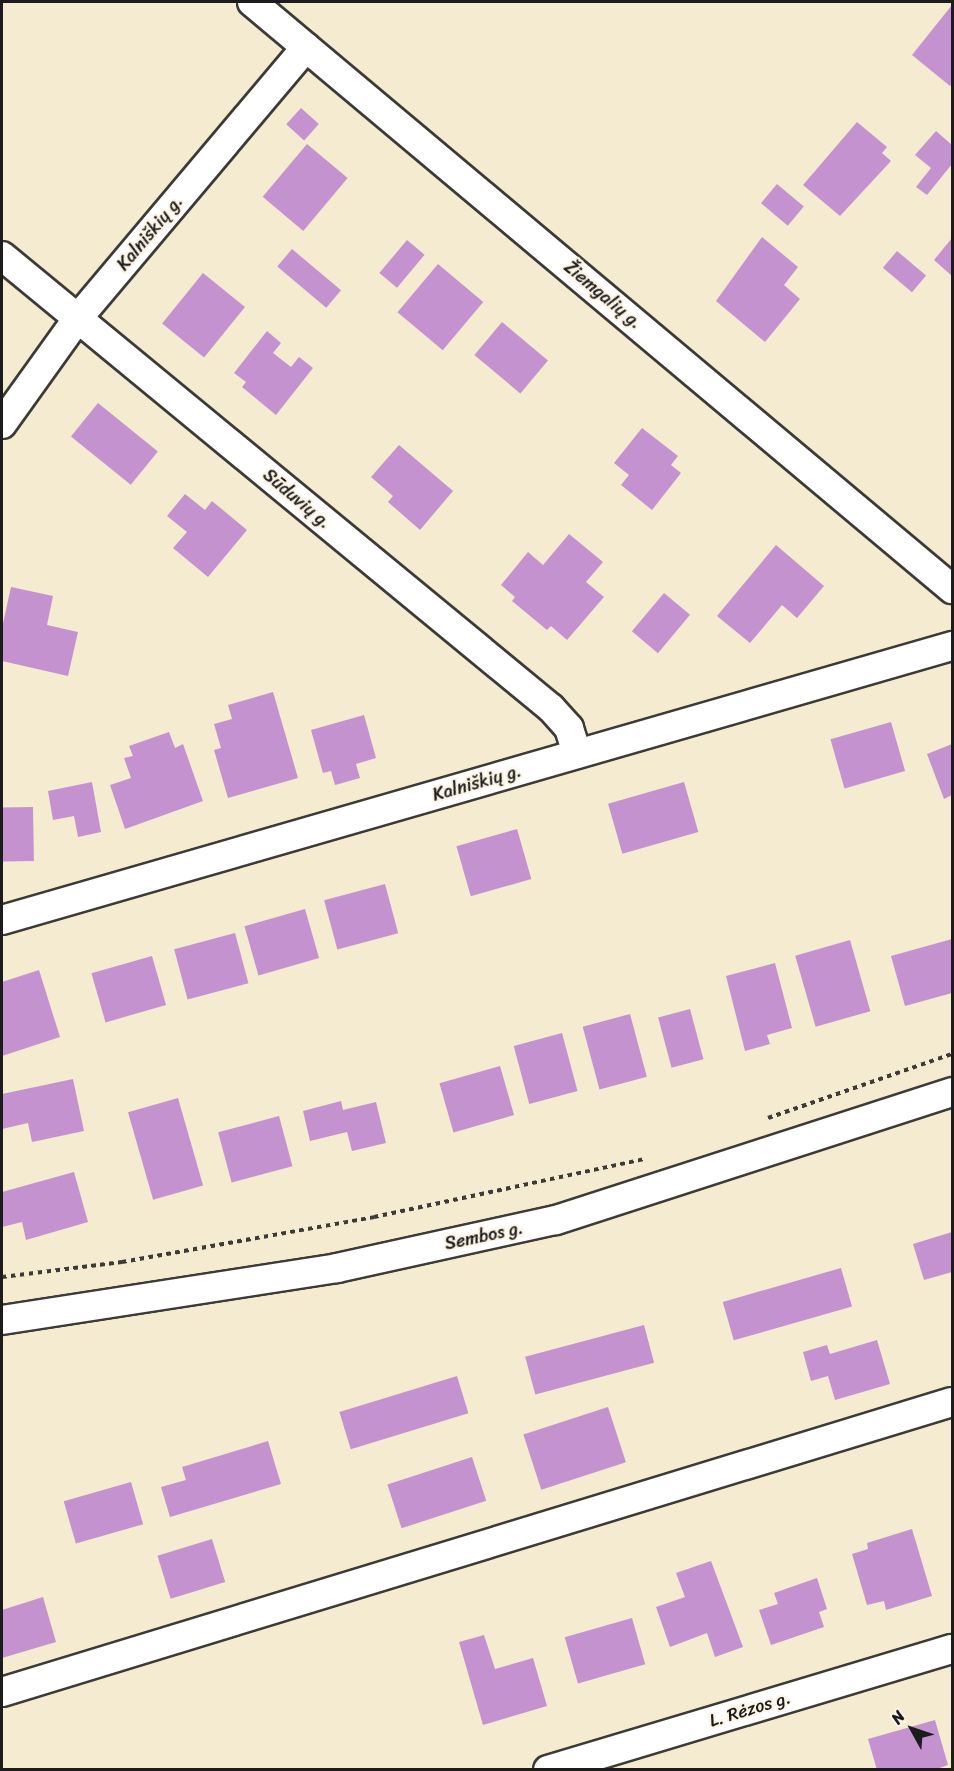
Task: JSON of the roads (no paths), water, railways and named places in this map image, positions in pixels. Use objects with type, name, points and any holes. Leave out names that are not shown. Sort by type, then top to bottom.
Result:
[{"type":"street","name":"Žiemgalių g.","points":[[252,2],[952,589]]},
{"type":"street","name":"Kalniškių g.","points":[[2,424],[78,318],[306,47]]},
{"type":"street","name":"Sūduvių g.","points":[[2,256],[550,708],[568,729],[577,754]]},
{"type":"street","name":"Kalniškių g.","points":[[2,920],[952,646]]},
{"type":"street","name":"Sembos g.","points":[[2,1320],[337,1269],[556,1220],[952,1092]]},
{"type":"street","points":[[2,1692],[952,1402]]},
{"type":"street","name":"L. Rėzos g.","points":[[548,1770],[952,1649]]}]
